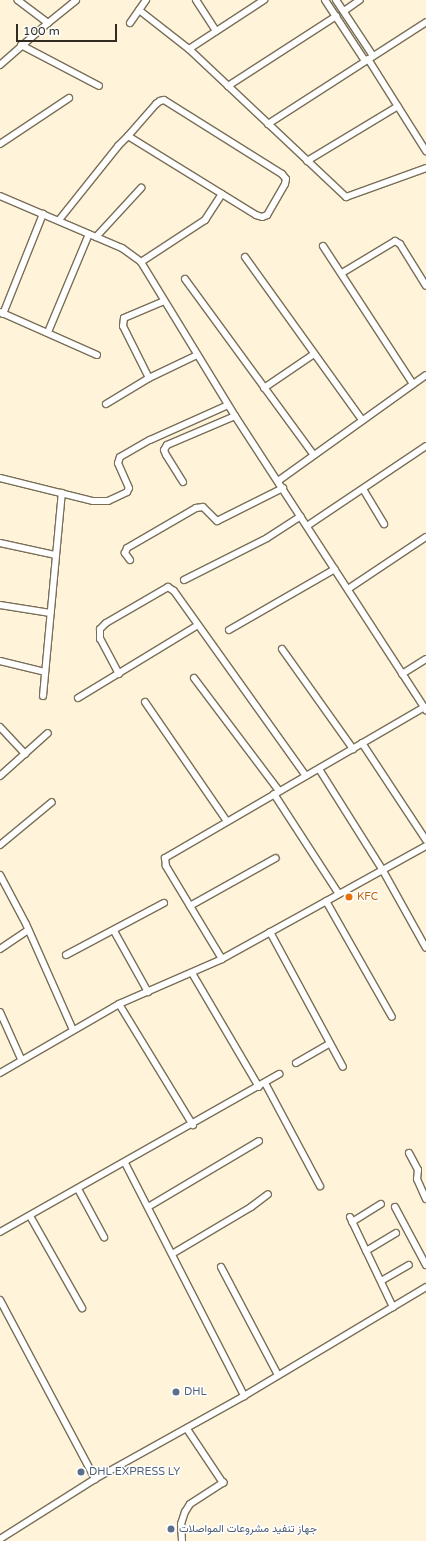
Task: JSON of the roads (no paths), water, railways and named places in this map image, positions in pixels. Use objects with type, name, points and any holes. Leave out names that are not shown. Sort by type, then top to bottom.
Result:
[{"type":"street","points":[[18,0],[48,23]]},
{"type":"street","points":[[0,65],[21,45],[76,0]]},
{"type":"street","points":[[130,23],[146,0]]},
{"type":"street","points":[[196,0],[216,31]]},
{"type":"street","points":[[325,0],[369,59]]},
{"type":"street","points":[[336,0],[344,11],[369,59],[426,151]]},
{"type":"street","points":[[344,11],[360,0]]},
{"type":"street","points":[[189,49],[260,1]]},
{"type":"street","points":[[139,10],[189,49],[346,197],[426,168]]},
{"type":"street","points":[[228,86],[336,16]]},
{"type":"street","points":[[268,124],[426,22]]},
{"type":"street","points":[[21,45],[99,86]]},
{"type":"street","points":[[0,144],[69,98]]},
{"type":"street","points":[[59,220],[128,136],[156,104],[164,100],[282,174],[286,179],[267,215],[262,217],[128,136]]},
{"type":"street","points":[[307,161],[398,106]]},
{"type":"street","points":[[96,236],[141,188]]},
{"type":"street","points":[[141,262],[205,220],[222,194]]},
{"type":"street","points":[[0,196],[122,248],[141,262],[228,405],[425,709],[362,743],[277,793],[226,820],[165,858],[166,866],[222,959]]},
{"type":"street","points":[[43,214],[1,313],[48,332],[97,355]]},
{"type":"street","points":[[48,332],[89,234]]},
{"type":"street","points":[[342,273],[395,241],[400,244],[426,286]]},
{"type":"street","points":[[323,246],[413,384]]},
{"type":"street","points":[[245,257],[362,420]]},
{"type":"street","points":[[185,279],[314,455]]},
{"type":"street","points":[[150,378],[122,326],[124,318],[164,300]]},
{"type":"street","points":[[264,388],[314,354]]},
{"type":"street","points":[[106,404],[150,378],[197,355]]},
{"type":"street","points":[[278,481],[426,375]]},
{"type":"street","points":[[0,478],[93,501],[108,501],[127,492],[128,483],[118,463],[120,457],[150,440],[228,405]]},
{"type":"street","points":[[183,482],[166,456],[164,450],[167,445],[235,416]]},
{"type":"street","points":[[307,526],[426,446]]},
{"type":"street","points":[[130,560],[125,553],[127,548],[196,508],[203,507],[217,521],[283,488]]},
{"type":"street","points":[[362,489],[384,524]]},
{"type":"street","points":[[43,696],[62,493]]},
{"type":"street","points":[[184,580],[267,538],[301,516]]},
{"type":"street","points":[[348,589],[426,537]]},
{"type":"street","points":[[0,543],[55,555]]},
{"type":"street","points":[[229,630],[335,569]]},
{"type":"street","points":[[119,674],[100,639],[100,629],[118,615],[168,587],[198,625],[306,776]]},
{"type":"street","points":[[0,605],[50,613]]},
{"type":"street","points":[[78,698],[198,625]]},
{"type":"street","points":[[282,649],[353,749]]},
{"type":"street","points":[[402,674],[426,659]]},
{"type":"street","points":[[0,661],[45,672]]},
{"type":"street","points":[[194,678],[277,793],[339,894]]},
{"type":"street","points":[[145,702],[226,820]]},
{"type":"street","points":[[0,727],[24,754]]},
{"type":"street","points":[[0,776],[48,732]]},
{"type":"street","points":[[362,743],[426,840]]},
{"type":"street","points":[[319,769],[382,869],[426,948]]},
{"type":"street","points":[[0,845],[52,802]]},
{"type":"street","points":[[0,1073],[21,1059],[119,1004],[222,959],[382,869],[426,846]]},
{"type":"street","points":[[190,906],[276,858]]},
{"type":"street","points":[[0,875],[28,930],[73,1030]]},
{"type":"street","points":[[326,901],[392,1017]]},
{"type":"street","points":[[66,955],[114,932],[164,903]]},
{"type":"street","points":[[0,949],[28,930]]},
{"type":"street","points":[[114,932],[148,992]]},
{"type":"street","points":[[270,932],[343,1067]]},
{"type":"street","points":[[192,973],[259,1087]]},
{"type":"street","points":[[119,1004],[193,1125]]},
{"type":"street","points":[[0,1012],[21,1059]]},
{"type":"street","points":[[296,1063],[330,1043]]},
{"type":"street","points":[[0,1232],[193,1125],[279,1074]]},
{"type":"street","points":[[265,1083],[320,1186]]},
{"type":"street","points":[[148,1207],[259,1141]]},
{"type":"street","points":[[409,1153],[418,1170],[417,1179],[426,1199]]},
{"type":"street","points":[[125,1163],[244,1396]]},
{"type":"street","points":[[78,1189],[104,1237]]},
{"type":"street","points":[[172,1254],[251,1207],[268,1194]]},
{"type":"street","points":[[382,1204],[351,1219],[393,1306]]},
{"type":"street","points":[[395,1207],[424,1255],[426,1265]]},
{"type":"street","points":[[30,1216],[82,1308]]},
{"type":"street","points":[[366,1251],[396,1233]]},
{"type":"street","points":[[381,1281],[409,1265]]},
{"type":"street","points":[[221,1267],[278,1375]]},
{"type":"street","points":[[0,1539],[95,1479],[244,1396],[426,1287]]},
{"type":"street","points":[[0,1300],[95,1479]]},
{"type":"street","points":[[182,1541],[181,1524],[185,1512],[190,1504],[224,1482],[187,1428]]},
{"type":"place","name":"KFC","points":[[349,897]]},
{"type":"place","name":"DHL","points":[[176,1392]]},
{"type":"place","name":"DHL EXPRESS LY","points":[[81,1472]]},
{"type":"place","name":"جهاز تنفيد مشروعات المواصلات","points":[[171,1529]]}]
